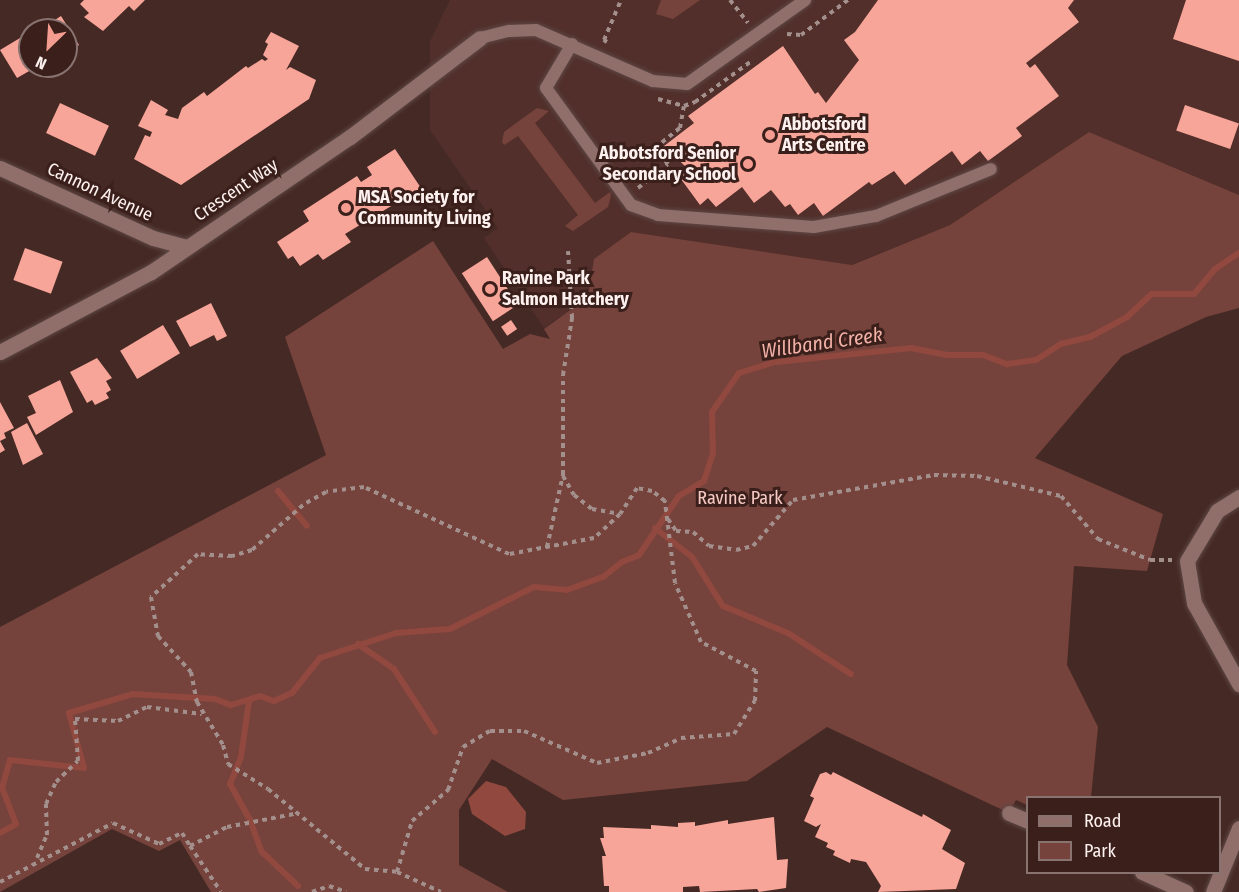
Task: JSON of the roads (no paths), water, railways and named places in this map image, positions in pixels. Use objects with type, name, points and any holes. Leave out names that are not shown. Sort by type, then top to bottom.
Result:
[{"type":"street","name":"Crescent Way","points":[[2,349],[151,272],[350,137],[480,38]]},
{"type":"street","name":"Cannon Avenue","points":[[0,168],[153,238],[186,247]]},
{"type":"street","points":[[1239,496],[1216,511],[1187,561],[1194,603],[1239,684]]},
{"type":"street","points":[[1009,813],[1026,820]]},
{"type":"street","points":[[1221,872],[1239,828]]},
{"type":"street","points":[[1144,874],[1186,892]]},
{"type":"street","points":[[1213,892],[1220,874]]},
{"type":"lane","points":[[480,38],[523,30],[572,44],[653,81],[687,84],[805,0]]},
{"type":"lane","points":[[572,44],[546,88],[631,205],[658,215],[814,227],[876,216],[991,169]]},
{"type":"waterway","name":"Willband Creek","points":[[0,833],[16,824],[2,788],[10,760],[84,768],[69,713],[133,694],[215,699],[231,705],[260,696],[274,701],[292,693],[320,658],[396,633],[450,629],[534,587],[567,590],[603,577],[622,562],[639,555],[679,496],[704,481],[713,454],[712,412],[739,373],[776,362],[911,348],[948,355],[983,355],[1007,364],[1036,360],[1061,344],[1090,337],[1127,317],[1152,294],[1194,294],[1215,269],[1239,253]]},
{"type":"waterway","points":[[278,491],[307,526]]},
{"type":"waterway","points":[[655,528],[692,557],[723,606],[788,633],[851,674]]},
{"type":"waterway","points":[[358,644],[394,669],[435,732]]},
{"type":"waterway","points":[[249,701],[241,757],[230,784],[250,820],[261,851],[298,886]]},
{"type":"place","name":"Abbotsford Arts Centre","points":[[770,135]]},
{"type":"place","name":"Abbotsford Senior Secondary School","points":[[748,164]]},
{"type":"place","name":"MSA Society for Community Living","points":[[346,208]]},
{"type":"place","name":"Ravine Park Salmon Hatchery","points":[[490,289]]},
{"type":"park label","name":"Ravine Park","points":[[740,498]]}]
